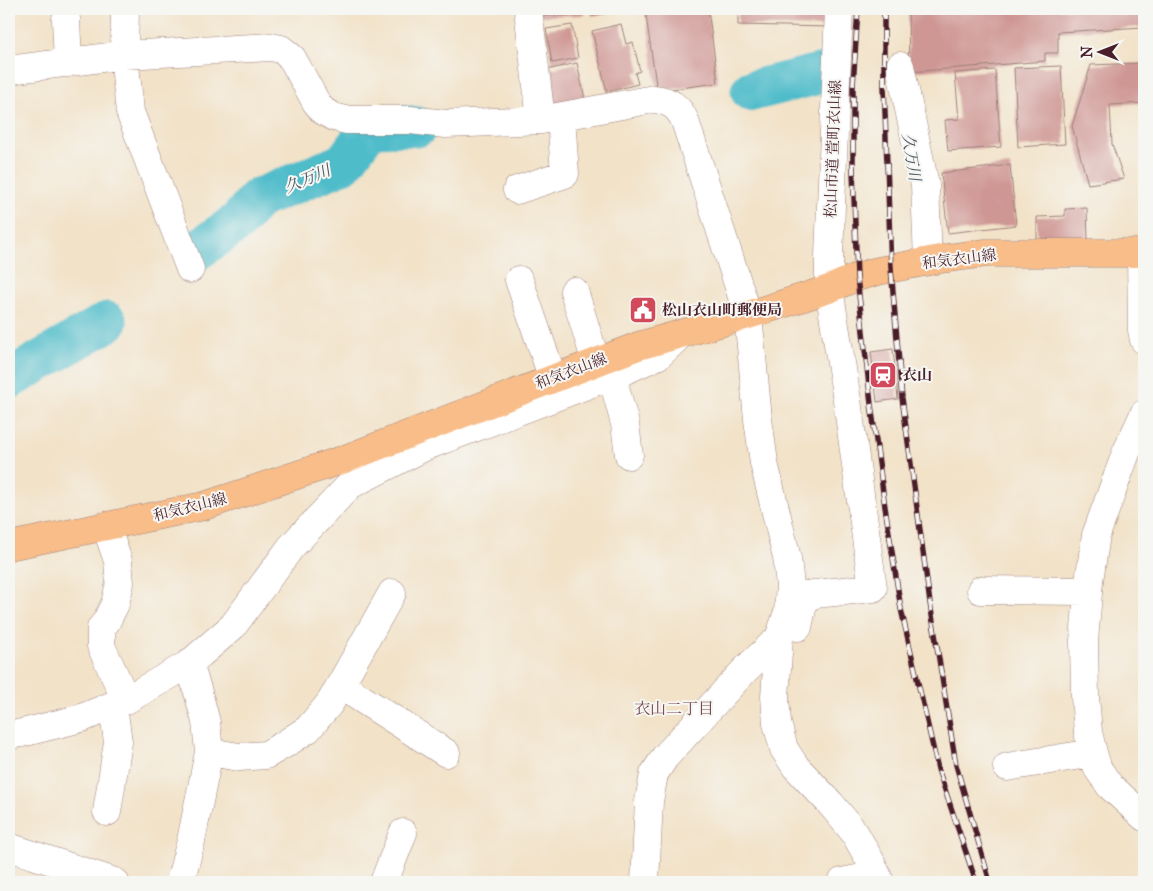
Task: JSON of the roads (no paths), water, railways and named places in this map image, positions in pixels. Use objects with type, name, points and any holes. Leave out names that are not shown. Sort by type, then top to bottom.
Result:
[{"type":"main road","name":"和気衣山線","points":[[9,546],[213,503],[342,460],[552,379],[604,369],[638,346],[748,315],[829,289],[857,277],[891,268],[986,253],[1142,253]]},
{"type":"street","points":[[125,9],[124,55],[130,112],[190,268]]},
{"type":"street","points":[[517,190],[565,174],[528,9]]},
{"type":"street","name":"松山市道 萱町衣山線","points":[[779,638],[795,642],[806,595],[873,588],[847,400],[829,289],[839,9]]},
{"type":"street","points":[[66,19],[68,63]]},
{"type":"street","points":[[9,70],[124,55],[266,47],[276,48],[292,58],[319,107],[328,115],[346,120],[410,120],[446,124],[551,118],[654,99],[664,100],[677,108],[684,121],[748,315],[764,463],[787,558],[790,586],[788,612],[779,638],[775,697],[776,723],[784,749],[796,767],[854,832],[878,879],[842,882]]},
{"type":"street","points":[[900,66],[925,185],[928,261]]},
{"type":"street","points":[[1142,253],[1142,330],[1144,340]]},
{"type":"street","points":[[519,280],[552,379]]},
{"type":"street","points":[[574,291],[625,424],[629,454]]},
{"type":"street","points":[[9,735],[82,718],[119,703],[189,664],[233,626],[291,547],[350,485],[424,447],[604,369]]},
{"type":"street","points":[[1144,414],[1126,453],[1096,536],[1088,591],[1084,641],[1088,732],[1098,769],[1110,786],[1144,817]]},
{"type":"street","points":[[106,526],[118,561],[120,583],[116,604],[101,628],[101,646],[119,703],[118,742],[108,812]]},
{"type":"street","points":[[981,590],[1088,591]]},
{"type":"street","points":[[209,752],[240,757],[266,755],[308,729],[330,703],[392,593]]},
{"type":"street","points":[[645,882],[649,801],[654,774],[665,757],[684,735],[745,670],[779,638]]},
{"type":"street","points":[[180,882],[191,841],[209,752],[206,722],[189,664]]},
{"type":"street","points":[[340,685],[446,753]]},
{"type":"street","points":[[1007,767],[1093,754]]},
{"type":"street","points":[[384,882],[403,834]]},
{"type":"street","points":[[9,847],[114,882]]},
{"type":"waterway","name":"久万川","points":[[751,91],[823,73]]},
{"type":"waterway","name":"久万川","points":[[196,251],[238,222],[257,199],[344,163],[370,127],[417,127]]},
{"type":"waterway","name":"久万川","points":[[9,379],[107,322]]},
{"type":"railway","points":[[858,9],[853,86],[853,171],[857,277],[871,404],[901,609],[938,769],[976,882]]},
{"type":"railway","points":[[884,9],[884,86],[891,268],[902,398],[930,603],[956,765],[990,882]]},
{"type":"place","name":"松山衣山町郵便局","points":[[643,310]]},
{"type":"place","name":"衣山","points":[[883,375]]},
{"type":"district","name":"衣山二丁目","points":[[674,708]]}]
